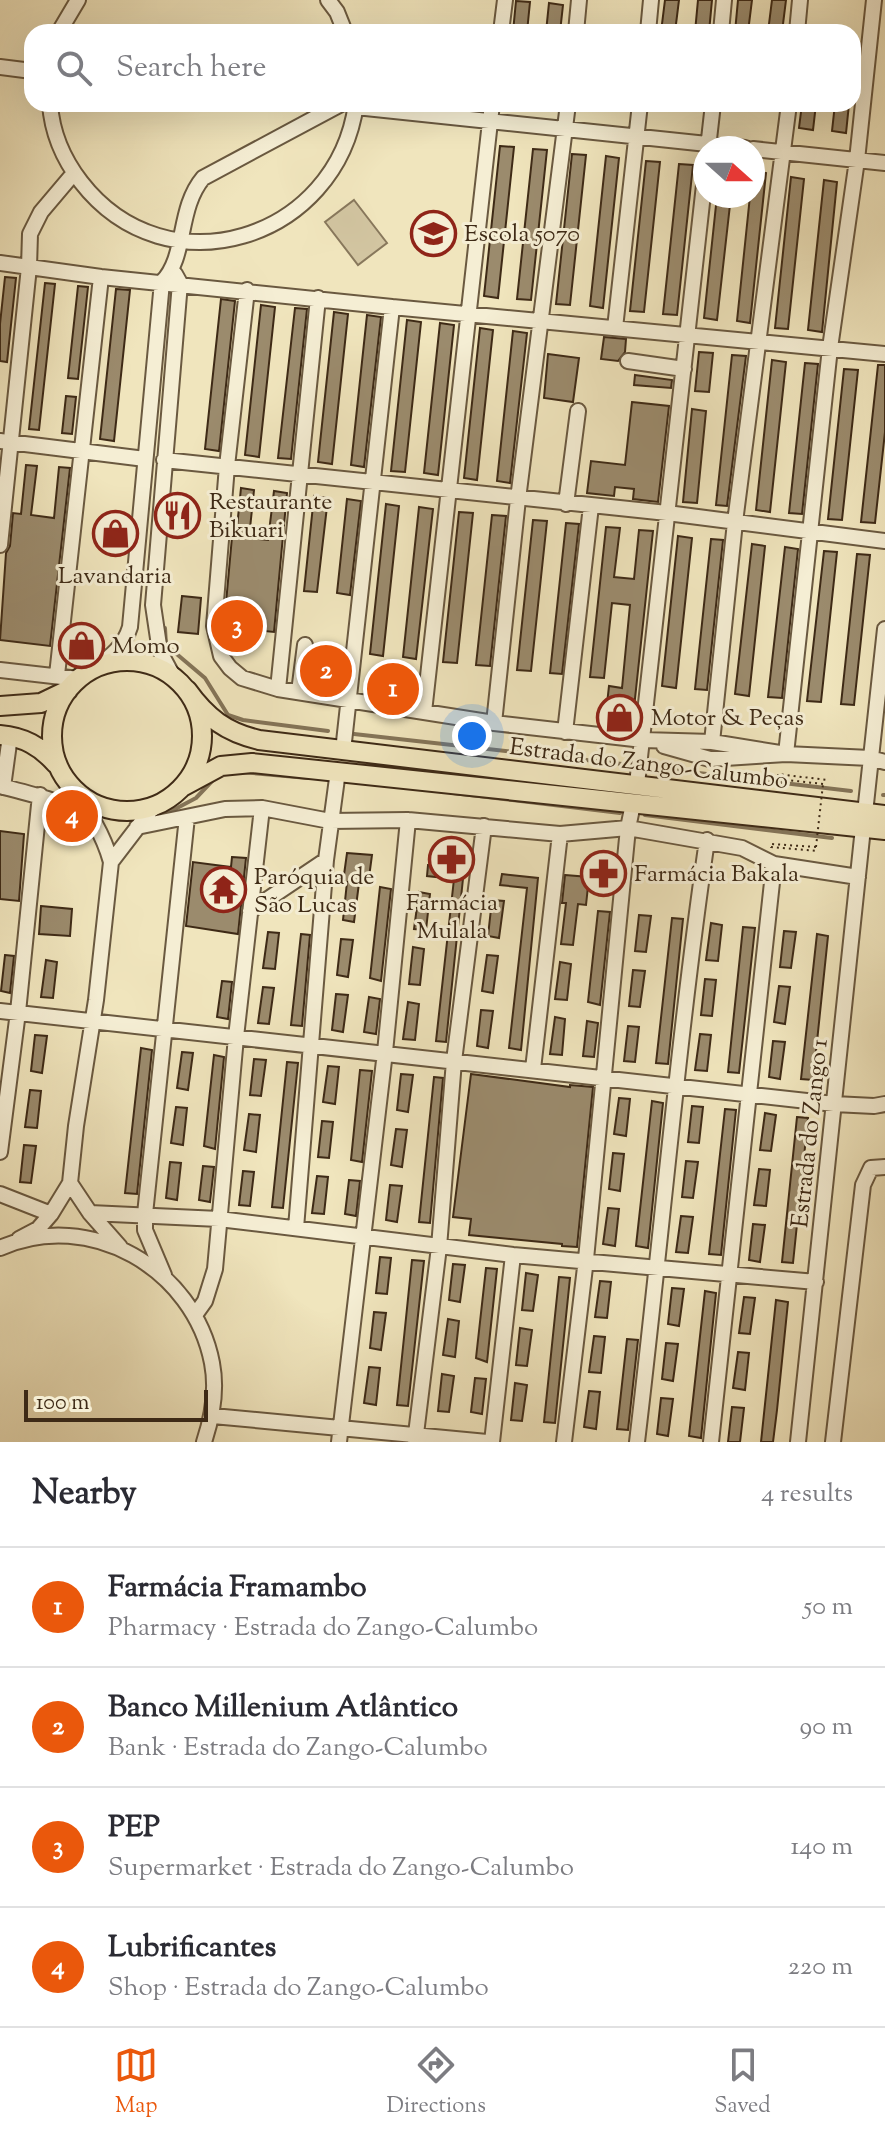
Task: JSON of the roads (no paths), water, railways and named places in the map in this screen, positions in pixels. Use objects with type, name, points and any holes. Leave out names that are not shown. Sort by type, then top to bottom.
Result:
[{"type":"main road","points":[[0,706],[41,703],[56,698],[75,678],[113,663],[132,661],[154,665],[173,676],[187,690],[197,707],[202,741],[192,774],[182,787],[162,802],[134,810],[104,808],[86,799],[71,786],[39,747],[5,736]]},
{"type":"main road","points":[[60,769],[53,748],[53,727],[59,706],[75,678]]},
{"type":"main road","name":"Estrada do Zango-Calumbo","points":[[187,690],[212,720],[239,735],[343,751],[637,784],[864,820],[885,830]]},
{"type":"main road","name":"Estrada do Zango-Calumbo","points":[[182,787],[209,771],[235,763],[252,763],[633,804],[864,820],[885,815]]},
{"type":"street","points":[[64,24],[78,0]]},
{"type":"street","points":[[328,0],[342,24]]},
{"type":"street","points":[[502,24],[505,0]]},
{"type":"street","points":[[577,24],[579,0]]},
{"type":"street","points":[[649,24],[651,0]]},
{"type":"street","points":[[722,24],[724,0]]},
{"type":"street","points":[[798,24],[800,0]]},
{"type":"street","points":[[786,754],[830,348],[857,160],[874,0]]},
{"type":"street","points":[[0,67],[24,70]]},
{"type":"street","points":[[50,112],[67,164],[96,201],[134,228],[179,242],[228,241],[275,225],[314,195],[342,154],[350,112]]},
{"type":"street","points":[[173,676],[160,652],[153,605],[179,242],[192,192],[203,178],[337,112]]},
{"type":"street","points":[[416,112],[693,144]]},
{"type":"street","points":[[424,712],[491,112]]},
{"type":"street","points":[[494,723],[518,499],[567,112]]},
{"type":"street","points":[[615,328],[639,112]]},
{"type":"street","points":[[709,136],[712,112]]},
{"type":"street","points":[[712,742],[735,522],[788,112]]},
{"type":"street","points":[[765,150],[885,163]]},
{"type":"street","points":[[0,545],[5,442],[29,267],[30,234],[41,212],[74,173]]},
{"type":"street","points":[[637,784],[702,208]]},
{"type":"street","points":[[0,263],[162,282],[176,277],[247,290],[392,307],[885,354]]},
{"type":"street","points":[[75,678],[81,451],[101,277]]},
{"type":"street","points":[[0,670],[75,678],[112,656],[126,640],[133,606],[162,282]]},
{"type":"street","points":[[247,290],[227,466],[214,626],[221,656],[242,678],[278,689],[494,723],[643,740],[712,742],[786,754],[878,760]]},
{"type":"street","points":[[278,689],[318,298]]},
{"type":"street","points":[[343,751],[392,307]]},
{"type":"street","points":[[628,361],[684,369]]},
{"type":"street","points":[[566,504],[578,411]]},
{"type":"street","points":[[5,442],[145,459]]},
{"type":"street","points":[[164,460],[667,513],[885,541]]},
{"type":"street","points":[[565,732],[591,506]]},
{"type":"street","name":"Estrada do Zango 1","points":[[798,1442],[864,820],[878,760],[885,629]]},
{"type":"street","points":[[299,692],[305,645]]},
{"type":"street","points":[[5,736],[2,787],[67,804],[94,819]]},
{"type":"street","points":[[643,740],[710,759],[786,754]]},
{"type":"street","points":[[296,1228],[326,860],[338,771]]},
{"type":"street","points":[[0,1248],[38,1229],[70,1183],[94,1020],[111,862],[94,819],[71,786]]},
{"type":"street","points":[[0,1152],[40,795]]},
{"type":"street","points":[[111,862],[137,827],[162,802]]},
{"type":"street","points":[[564,1442],[633,804]]},
{"type":"street","points":[[195,1315],[212,1285],[262,808]]},
{"type":"street","points":[[137,827],[225,809],[262,808],[330,821],[408,820],[560,834],[628,828],[742,848],[774,864],[858,877]]},
{"type":"street","points":[[187,817],[163,1028],[145,1230],[164,1275],[195,1315],[213,1364],[213,1416],[204,1442]]},
{"type":"street","points":[[340,1435],[385,1052],[408,820]]},
{"type":"street","points":[[415,1438],[439,1247],[454,1061],[484,826]]},
{"type":"street","points":[[533,1069],[560,834]]},
{"type":"street","points":[[637,1442],[689,961],[707,840]]},
{"type":"street","points":[[250,911],[326,860]]},
{"type":"street","points":[[711,1442],[774,864]]},
{"type":"street","points":[[0,1011],[678,1084],[834,1104],[885,1104]]},
{"type":"street","points":[[833,1442],[863,1185],[871,1168],[885,1167]]},
{"type":"street","points":[[70,1183],[90,1213],[120,1247],[164,1275]]},
{"type":"street","points":[[0,1194],[51,1214]]},
{"type":"street","points":[[90,1213],[219,1219],[513,1255],[586,1259],[816,1282]]},
{"type":"street","points":[[19,1239],[70,1235],[120,1247]]},
{"type":"street","points":[[213,1416],[340,1435],[490,1442],[513,1255]]},
{"type":"waterway","points":[[165,628],[166,645],[205,678],[228,715],[243,720],[328,731]]},
{"type":"waterway","points":[[354,734],[622,764]]},
{"type":"waterway","points":[[656,768],[851,791]]},
{"type":"waterway","points":[[241,772],[308,778]]},
{"type":"waterway","points":[[164,815],[196,798],[214,779]]},
{"type":"waterway","points":[[453,793],[620,813]]},
{"type":"waterway","points":[[645,815],[832,838]]},
{"type":"place","name":"Escola 5070","points":[[433,233]]},
{"type":"place","name":"Restaurante Bikuari","points":[[178,515]]},
{"type":"place","name":"Lavandaria","points":[[115,533]]},
{"type":"place","name":"PEP","points":[[237,626]]},
{"type":"place","name":"Momo","points":[[81,645]]},
{"type":"place","name":"Banco Millenium Atlântico","points":[[326,671]]},
{"type":"place","name":"Farmácia Framambo","points":[[393,689]]},
{"type":"place","name":"Motor & Peças","points":[[620,717]]},
{"type":"place","name":"Lubrificantes","points":[[72,816]]},
{"type":"place","name":"Farmácia Mulala","points":[[452,860]]},
{"type":"place","name":"Farmácia Bakala","points":[[603,873]]},
{"type":"place","name":"Paróquia de São Lucas","points":[[223,890]]}]
